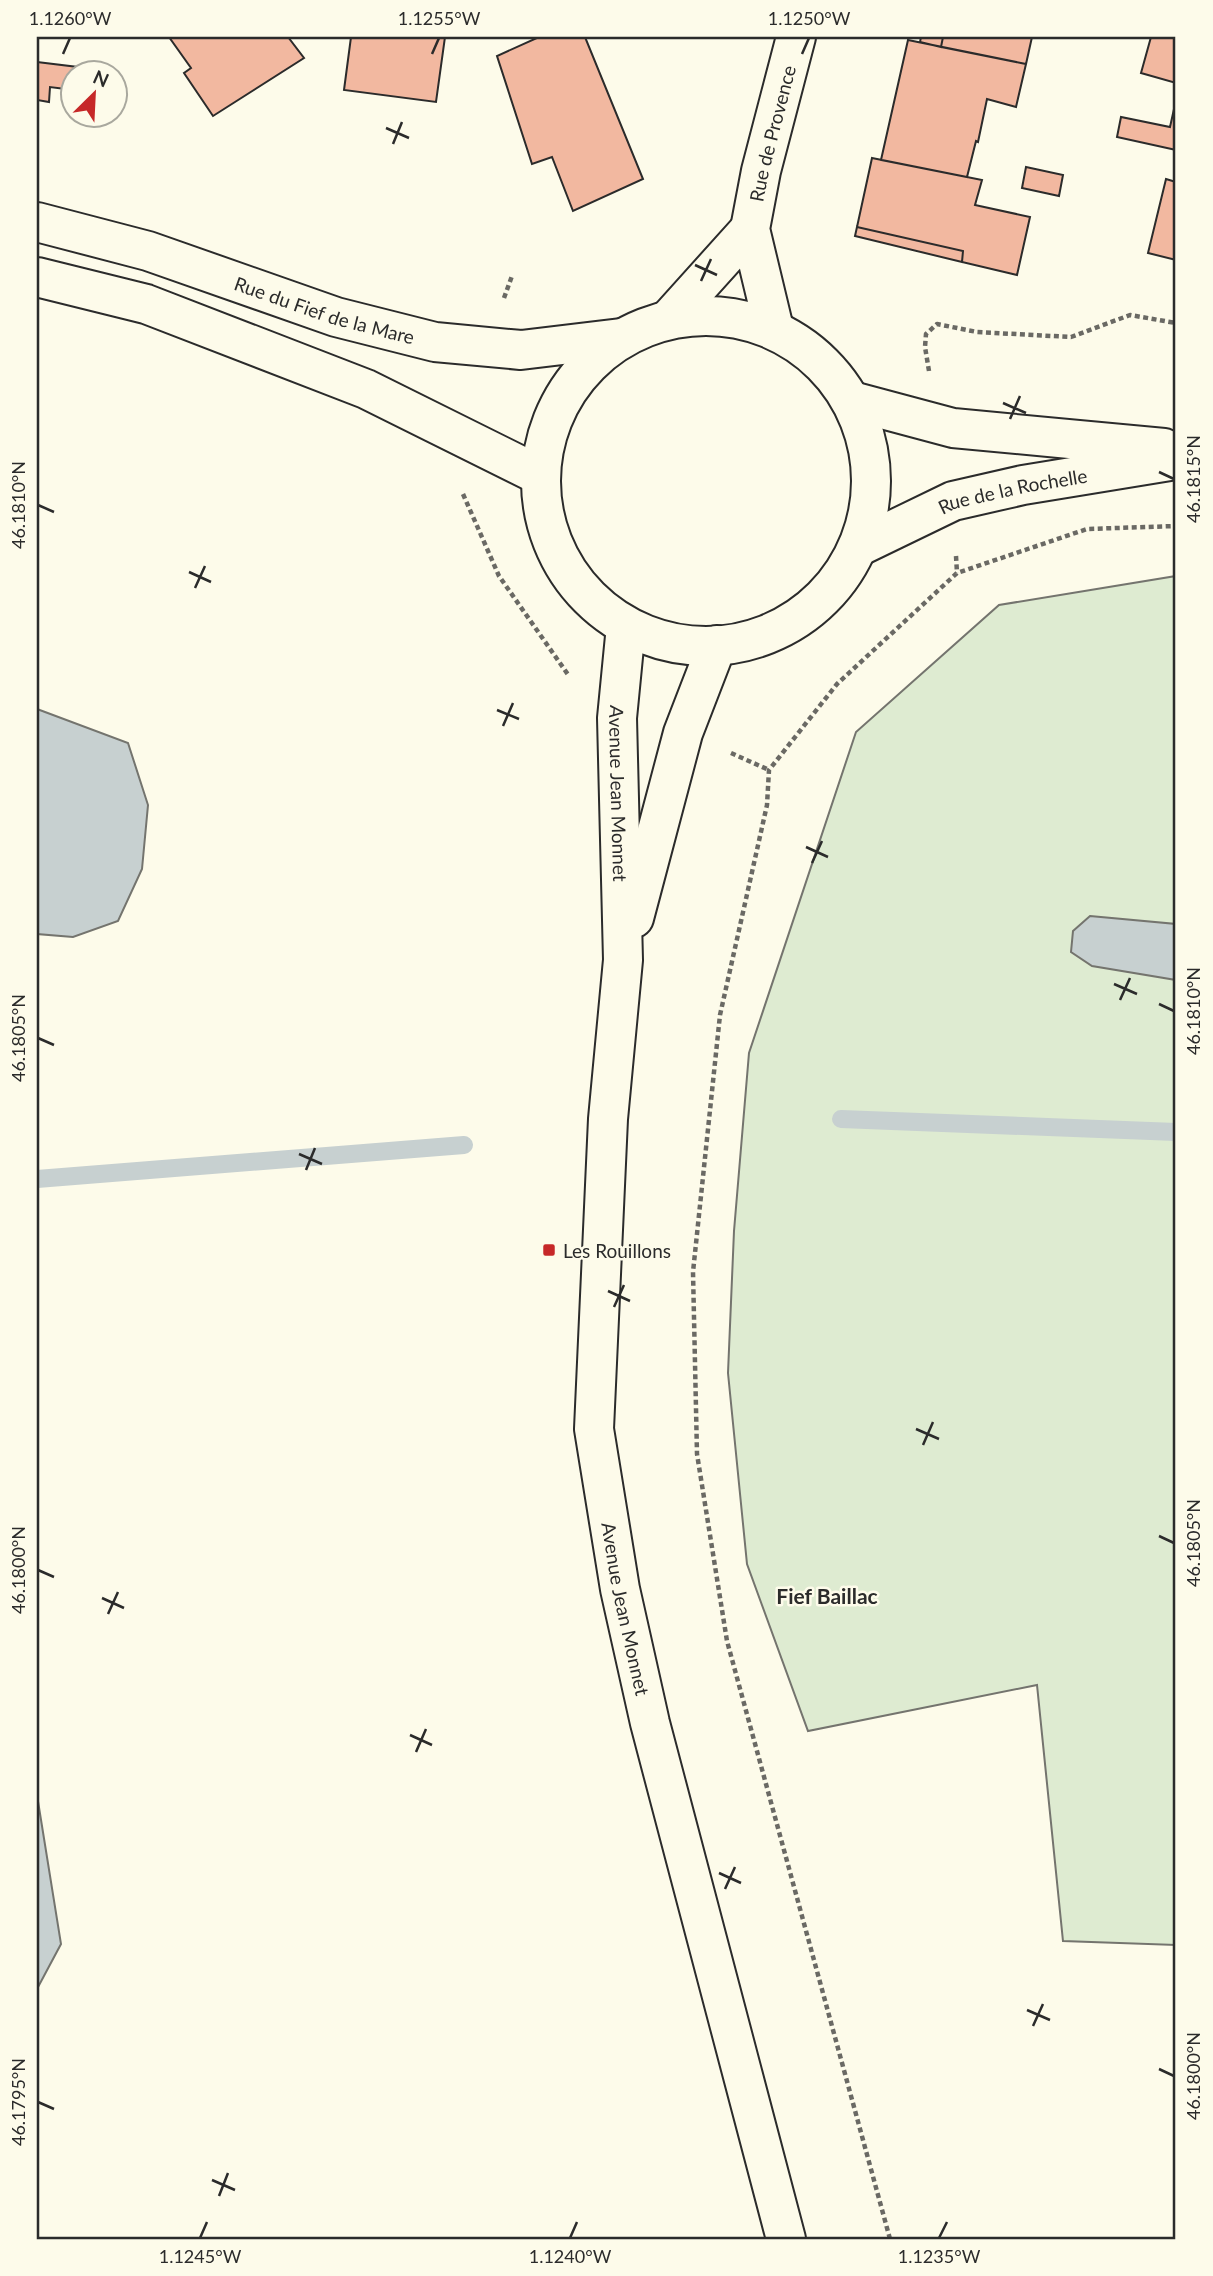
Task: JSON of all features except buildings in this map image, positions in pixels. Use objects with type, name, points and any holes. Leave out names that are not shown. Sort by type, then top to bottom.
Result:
[{"type":"main road","name":"Rue de Provence","points":[[774,329],[750,229],[761,171],[796,37]]},
{"type":"main road","name":"Rue du Fief de la Mare","points":[[37,222],[148,251],[336,317],[435,342],[521,349],[621,338]]},
{"type":"main road","name":"Rue de Provence","points":[[669,319],[750,229]]},
{"type":"main road","points":[[37,277],[146,304],[366,389],[540,475]]},
{"type":"main road","points":[[722,315],[774,329],[819,359],[852,401],[868,449],[870,499],[858,547],[835,586],[801,616],[761,637],[716,645],[670,643],[626,626],[590,598],[562,563],[544,521],[540,475],[550,421],[578,373],[621,338],[669,319],[722,315]]},
{"type":"main road","name":"Rue de la Rochelle","points":[[852,401],[953,428],[1176,449]]},
{"type":"main road","name":"Rue de la Rochelle","points":[[858,547],[953,501],[1023,485],[1176,460]]},
{"type":"main road","name":"Avenue Jean Monnet","points":[[626,626],[617,718],[623,960],[608,1119],[594,1429],[620,1589],[649,1723],[786,2239]]},
{"type":"main road","name":"Avenue Jean Monnet","points":[[623,960],[683,733],[716,645]]},
{"type":"path","points":[[458,484],[499,576],[572,680],[617,718]]},
{"type":"path","points":[[890,2239],[727,1641],[697,1454],[693,1272],[720,1016],[767,805],[769,770],[838,684],[957,573],[1087,529],[1176,526]]},
{"type":"path","points":[[683,733],[769,770]]},
{"type":"green space","points":[[1176,576],[1176,1945],[1063,1941],[1037,1685],[808,1731],[747,1564],[728,1373],[734,1231],[749,1053],[856,732],[999,605]]},
{"type":"shaded area","points":[[37,709],[128,743],[148,805],[142,869],[118,921],[73,937],[37,934]]},
{"type":"shaded area","points":[[1090,916],[1176,924],[1176,980],[1092,966],[1071,952],[1073,931]]},
{"type":"shaded area","points":[[37,1795],[61,1944],[37,1989]]},
{"type":"waterway","points":[[841,1119],[1176,1132]]},
{"type":"waterway","points":[[37,1179],[464,1145]]},
{"type":"place","name":"Les Rouillons","points":[[549,1250]]},
{"type":"district","name":"Fief Baillac","points":[[827,1595]]}]
